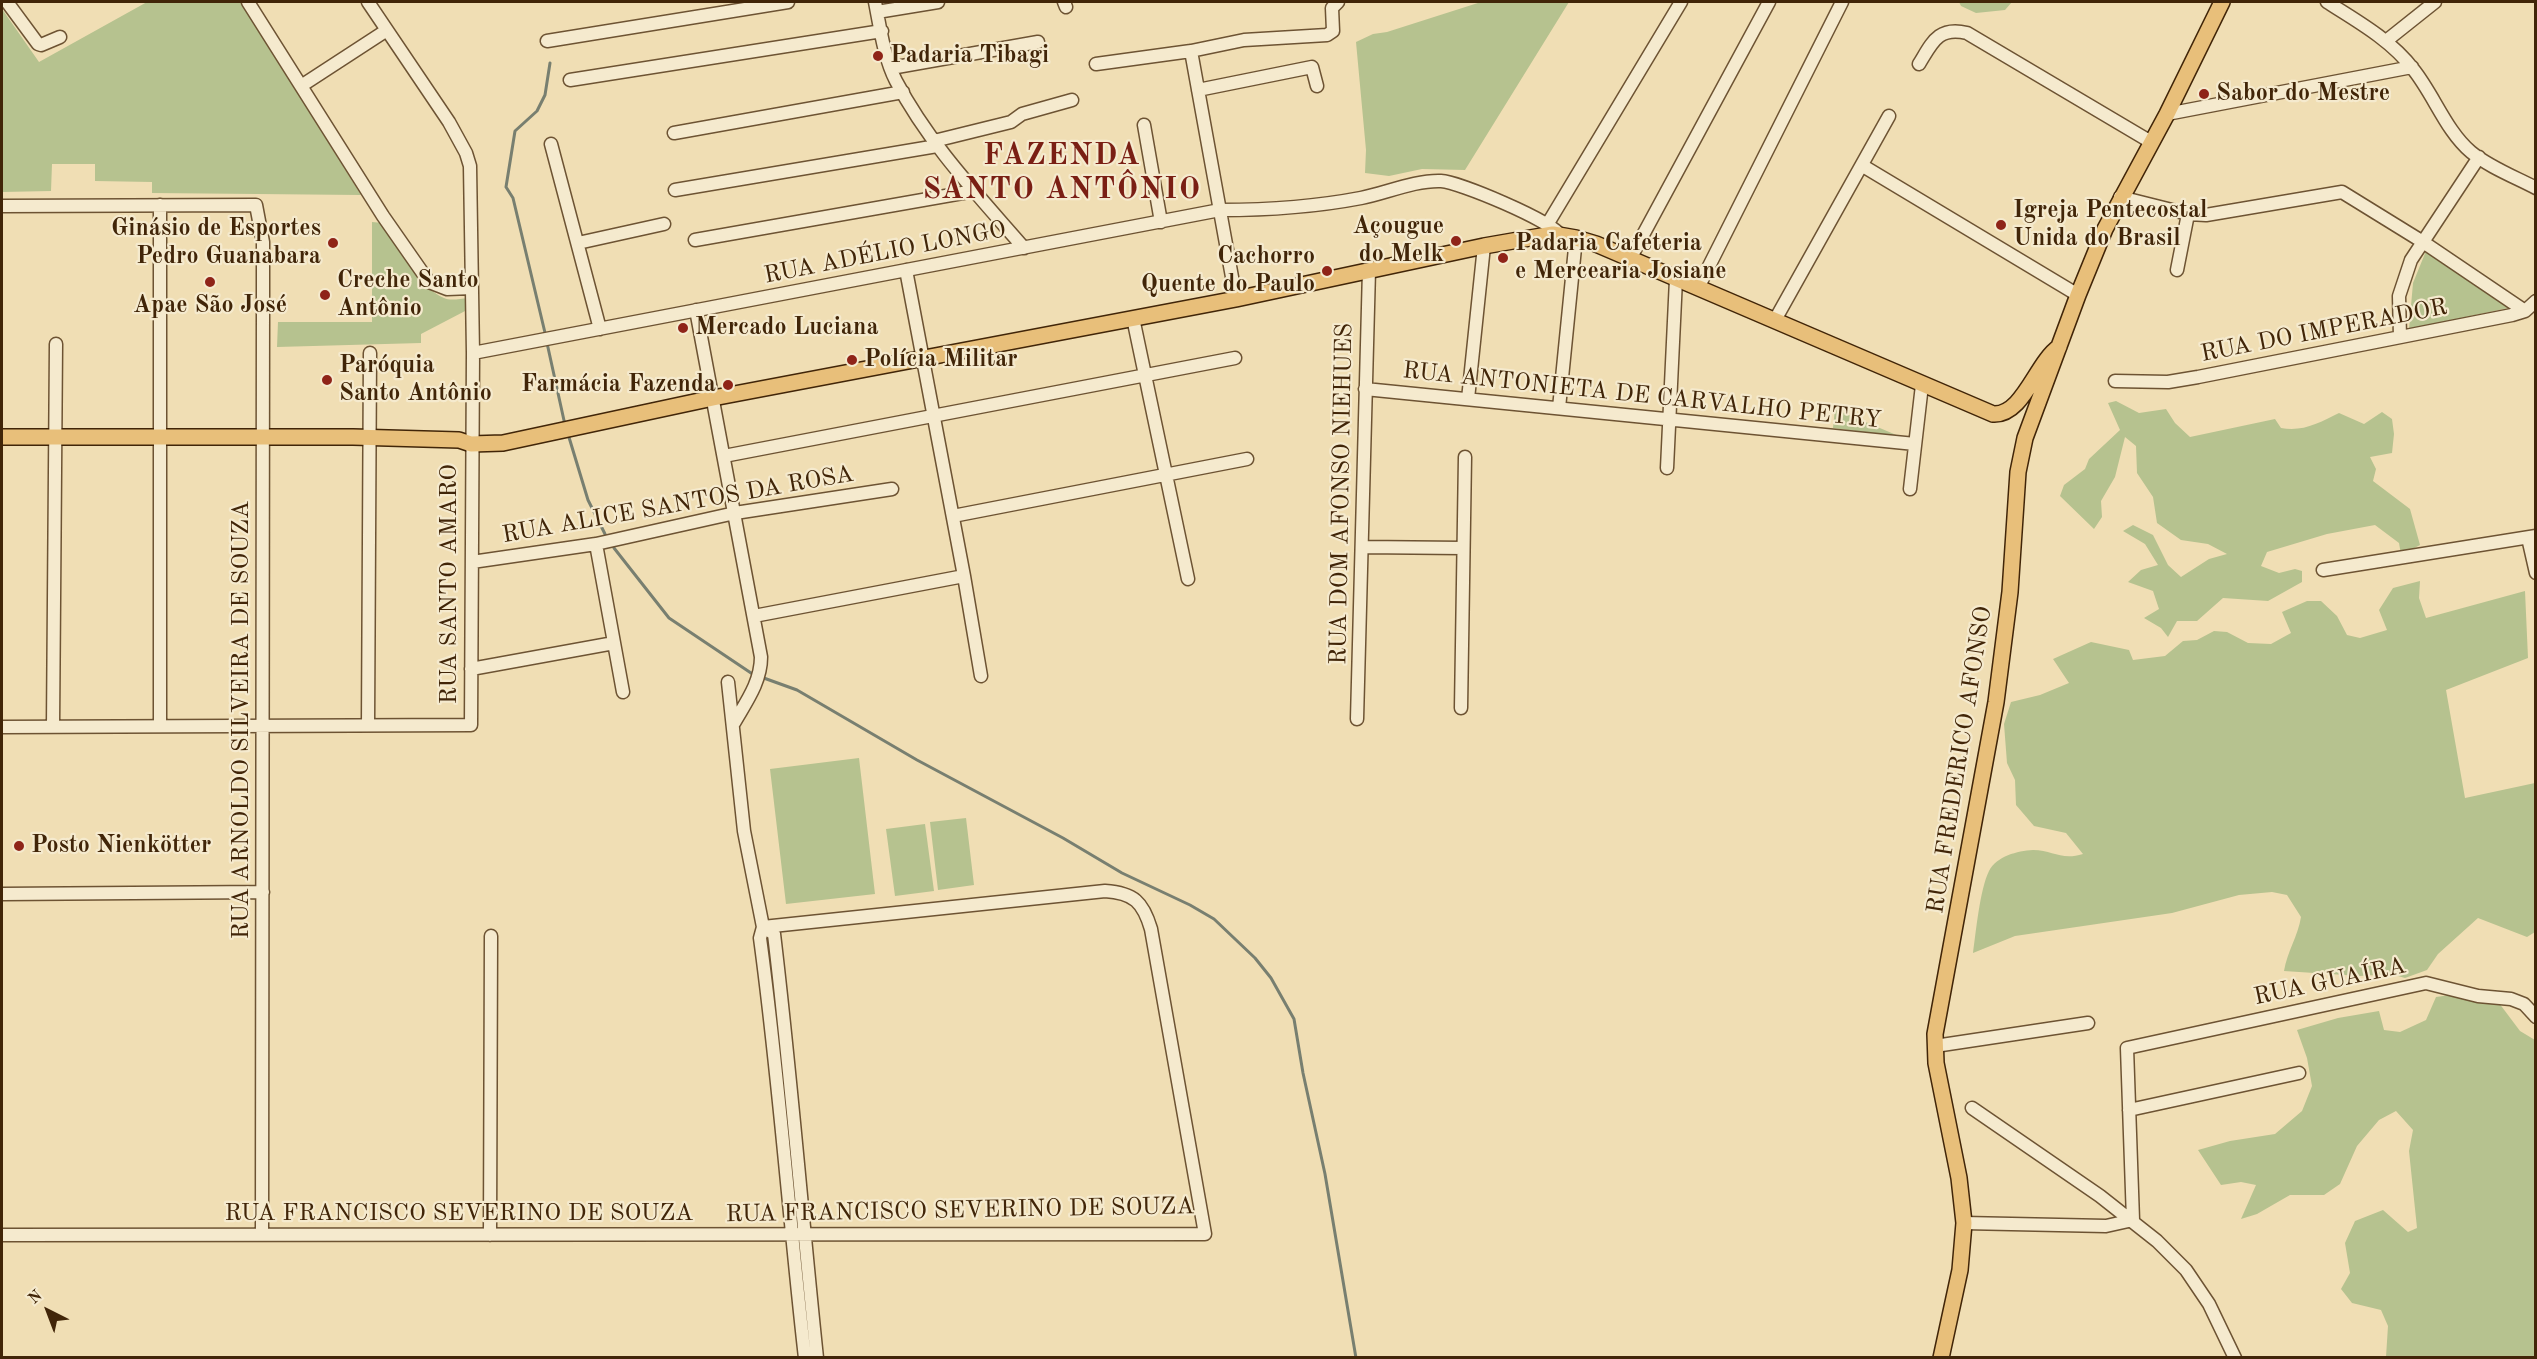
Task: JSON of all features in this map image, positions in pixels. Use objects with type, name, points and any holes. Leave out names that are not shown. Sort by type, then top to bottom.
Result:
[{"type":"main road","name":"RUA FREDERICO AFONSO","points":[[1941,1358],[1960,1270],[1964,1224],[1959,1178],[1935,1046],[1939,1012],[1986,766],[2000,674],[2010,591],[2021,453],[2032,414],[2078,294],[2121,197],[2167,114],[2222,2]]},
{"type":"main road","points":[[2,438],[368,438],[459,440],[471,444],[503,443],[713,398],[1236,299],[1552,232],[1576,238],[1630,259],[1993,414],[2009,411],[2016,405],[2038,371],[2059,347]]},
{"type":"street","points":[[7,2],[38,44],[60,38]]},
{"type":"street","points":[[248,2],[383,216],[429,282],[447,289],[472,288]]},
{"type":"street","name":"RUA SANTO AMARO","points":[[368,2],[449,122],[466,153],[471,180],[473,353],[471,725],[368,725]]},
{"type":"street","points":[[547,41],[788,2]]},
{"type":"street","points":[[938,2],[876,7],[891,68],[903,93],[935,143],[1024,248]]},
{"type":"street","points":[[1096,64],[1191,51],[1244,40],[1327,35],[1333,32],[1332,8],[1338,2]]},
{"type":"street","points":[[1552,232],[1682,2]]},
{"type":"street","points":[[1630,259],[1769,2]]},
{"type":"street","points":[[1698,288],[1842,2]]},
{"type":"street","points":[[2327,2],[2386,41],[2412,67],[2464,145],[2479,157],[2535,188]]},
{"type":"street","points":[[2386,41],[2435,2]]},
{"type":"street","points":[[300,86],[387,30]]},
{"type":"street","points":[[570,80],[882,31]]},
{"type":"street","points":[[1919,64],[1938,36],[1957,31],[1967,33],[2151,142]]},
{"type":"street","points":[[891,68],[1038,42]]},
{"type":"street","points":[[1191,51],[1236,299]]},
{"type":"street","points":[[1198,90],[1312,67],[1317,86]]},
{"type":"street","points":[[2167,114],[2412,67]]},
{"type":"street","points":[[674,133],[903,93]]},
{"type":"street","points":[[675,190],[935,143],[1011,122],[1022,114],[1072,100]]},
{"type":"street","points":[[1775,320],[1889,116]]},
{"type":"street","points":[[1144,126],[1161,222]]},
{"type":"street","points":[[551,144],[600,328]]},
{"type":"street","points":[[2400,337],[2399,296],[2411,260],[2479,157]]},
{"type":"street","points":[[1863,166],[2078,294]]},
{"type":"street","name":"RUA ADÉLIO LONGO","points":[[473,353],[1220,210],[1283,209],[1325,204],[1439,181],[1464,186],[1552,232]]},
{"type":"street","points":[[695,240],[974,191]]},
{"type":"street","points":[[2121,197],[2188,214],[2206,215],[2342,192],[2525,311],[2535,301]]},
{"type":"street","points":[[2,206],[160,205],[160,726]]},
{"type":"street","name":"RUA ARNOLDO SILVEIRA DE SOUZA","points":[[160,205],[256,205],[263,242],[262,1235]]},
{"type":"street","points":[[2177,270],[2188,214]]},
{"type":"street","points":[[578,243],[664,224]]},
{"type":"street","points":[[1559,408],[1576,238]]},
{"type":"street","points":[[1468,399],[1484,246]]},
{"type":"street","points":[[906,270],[981,676]]},
{"type":"street","name":"RUA DOM AFONSO NIEHUES","points":[[1357,719],[1369,270]]},
{"type":"street","points":[[1666,468],[1676,279]]},
{"type":"street","points":[[696,310],[754,616],[761,667],[757,680],[734,723]]},
{"type":"street","name":"RUA DO IMPERADOR","points":[[2115,381],[2168,382],[2525,311]]},
{"type":"street","points":[[1133,318],[1188,579]]},
{"type":"street","points":[[53,726],[56,344]]},
{"type":"street","points":[[2,727],[368,725],[370,352]]},
{"type":"street","points":[[724,456],[1235,357]]},
{"type":"street","points":[[1910,489],[1922,385]]},
{"type":"street","name":"RUA ANTONIETA DE CARVALHO PETRY","points":[[1365,389],[1915,444]]},
{"type":"street","points":[[1461,708],[1465,457]]},
{"type":"street","points":[[953,516],[1247,459]]},
{"type":"street","name":"RUA ALICE SANTOS DA ROSA","points":[[472,562],[596,544],[735,513],[892,489]]},
{"type":"street","points":[[2323,570],[2532,537],[2535,573]]},
{"type":"street","points":[[596,544],[623,692]]},
{"type":"street","points":[[1362,547],[1464,548]]},
{"type":"street","points":[[754,616],[964,576]]},
{"type":"street","points":[[471,669],[614,643]]},
{"type":"street","points":[[728,682],[744,831],[763,927],[760,938],[780,1037],[805,1358]]},
{"type":"street","name":"RUA FRANCISCO SEVERINO DE SOUZA","points":[[2,1235],[1205,1233],[1151,929],[1146,912],[1134,898],[1121,892],[1105,891],[763,927]]},
{"type":"street","points":[[2,894],[263,892]]},
{"type":"street","points":[[490,1235],[491,936]]},
{"type":"street","name":"RUA GUAÍRA","points":[[2129,1110],[2127,1048],[2426,983],[2478,996],[2511,999],[2524,1004],[2535,1017]]},
{"type":"street","points":[[1935,1046],[2088,1023]]},
{"type":"street","points":[[2133,1220],[2129,1110],[2299,1073]]},
{"type":"street","points":[[1972,1108],[2133,1220],[2186,1270],[2218,1320],[2235,1358]]},
{"type":"street","points":[[1964,1224],[2106,1226],[2133,1220]]},
{"type":"street","points":[[797,1234],[817,1358]]},
{"type":"green space","points":[[147,2],[241,2],[361,195],[152,193],[152,182],[95,181],[95,164],[52,164],[51,191],[2,192],[2,9],[39,62]]},
{"type":"green space","points":[[1481,2],[1569,2],[1465,170],[1422,169],[1389,176],[1365,173],[1366,150],[1356,42],[1373,34],[1387,32]]},
{"type":"green space","points":[[1959,2],[2012,2],[2005,10],[1976,13],[1961,6]]},
{"type":"green space","points":[[372,222],[383,223],[426,285],[446,299],[467,298],[467,310],[421,334],[421,343],[277,347],[278,322],[372,322]]},
{"type":"green space","points":[[2426,251],[2513,307],[2409,329],[2413,283]]},
{"type":"green space","points":[[2116,401],[2139,413],[2166,409],[2175,423],[2190,437],[2275,419],[2281,428],[2304,428],[2339,413],[2364,424],[2382,412],[2392,419],[2394,434],[2392,453],[2370,457],[2376,469],[2373,481],[2410,509],[2420,545],[2401,555],[2399,543],[2375,525],[2327,534],[2267,552],[2261,566],[2279,573],[2295,569],[2302,571],[2302,582],[2268,601],[2223,598],[2197,621],[2177,621],[2168,637],[2161,628],[2144,618],[2159,609],[2153,591],[2128,582],[2141,570],[2158,565],[2145,544],[2123,531],[2133,525],[2153,535],[2168,565],[2181,577],[2209,559],[2227,554],[2208,544],[2181,540],[2157,523],[2153,497],[2137,473],[2136,446],[2125,437],[2115,477],[2101,501],[2102,517],[2094,529],[2060,496],[2064,485],[2085,469],[2089,459],[2120,430],[2108,403]]},
{"type":"green space","points":[[1835,409],[1901,437],[1833,428]]},
{"type":"green space","points":[[2420,581],[2419,598],[2426,618],[2525,591],[2528,658],[2446,690],[2465,798],[2535,783],[2535,932],[2527,937],[2478,918],[2438,954],[2427,970],[2405,978],[2391,974],[2360,976],[2284,971],[2301,917],[2287,895],[2272,892],[2239,895],[2172,913],[2015,936],[1973,953],[1983,888],[1989,871],[1997,862],[2014,853],[2033,850],[2063,856],[2083,854],[2066,833],[2034,826],[2016,805],[2015,780],[2007,763],[2004,724],[2011,702],[2040,695],[2069,683],[2053,659],[2091,642],[2129,650],[2133,660],[2165,656],[2183,641],[2197,640],[2214,631],[2227,632],[2248,643],[2271,644],[2291,633],[2282,612],[2307,601],[2321,601],[2337,616],[2347,635],[2360,638],[2387,630],[2379,610],[2393,588]]},
{"type":"green space","points":[[859,758],[875,894],[786,904],[770,769]]},
{"type":"green space","points":[[966,818],[974,885],[938,890],[930,822]]},
{"type":"green space","points":[[925,824],[934,891],[895,896],[886,829]]},
{"type":"green space","points":[[2457,994],[2499,1003],[2520,1031],[2535,1040],[2535,1357],[2386,1357],[2388,1326],[2381,1310],[2352,1303],[2341,1289],[2350,1273],[2345,1243],[2355,1221],[2383,1210],[2408,1232],[2417,1228],[2409,1151],[2413,1130],[2396,1111],[2379,1120],[2357,1146],[2340,1184],[2324,1195],[2290,1195],[2257,1214],[2241,1219],[2256,1185],[2241,1182],[2221,1185],[2198,1150],[2230,1141],[2275,1134],[2302,1111],[2312,1086],[2307,1058],[2297,1030],[2338,1018],[2379,1011],[2384,1030],[2400,1032],[2426,1020],[2436,997]]},
{"type":"waterway","points":[[546,337],[513,198],[506,187],[515,131],[537,111],[545,95],[550,63]]},
{"type":"waterway","points":[[547,343],[565,425]]},
{"type":"waterway","points":[[568,434],[588,500],[605,534]]},
{"type":"waterway","points":[[614,548],[669,618],[754,675]]},
{"type":"waterway","points":[[761,677],[797,690],[917,760],[1063,838],[1122,873],[1190,905],[1214,919],[1255,958],[1271,978],[1294,1019],[1325,1174],[1356,1358]]},
{"type":"place","name":"Padaria Tibagi","points":[[878,56]]},
{"type":"place","name":"Sabor do Mestre","points":[[2204,94]]},
{"type":"place","name":"Igreja Pentecostal Unida do Brasil","points":[[2001,225]]},
{"type":"place","name":"Açougue do Melk","points":[[1456,241]]},
{"type":"place","name":"Ginásio de Esportes Pedro Guanabara","points":[[333,243]]},
{"type":"place","name":"Padaria Cafeteria e Mercearia Josiane","points":[[1503,258]]},
{"type":"place","name":"Cachorro Quente do Paulo","points":[[1327,271]]},
{"type":"place","name":"Apae São José","points":[[210,282]]},
{"type":"place","name":"Creche Santo Antônio","points":[[325,295]]},
{"type":"place","name":"Mercado Luciana","points":[[683,328]]},
{"type":"place","name":"Polícia Militar","points":[[852,360]]},
{"type":"place","name":"Paróquia Santo Antônio","points":[[327,380]]},
{"type":"place","name":"Farmácia Fazenda","points":[[728,385]]},
{"type":"place","name":"Posto Nienkötter","points":[[19,846]]},
{"type":"district","name":"FAZENDA SANTO ANTÔNIO","points":[[1062,173]]}]
